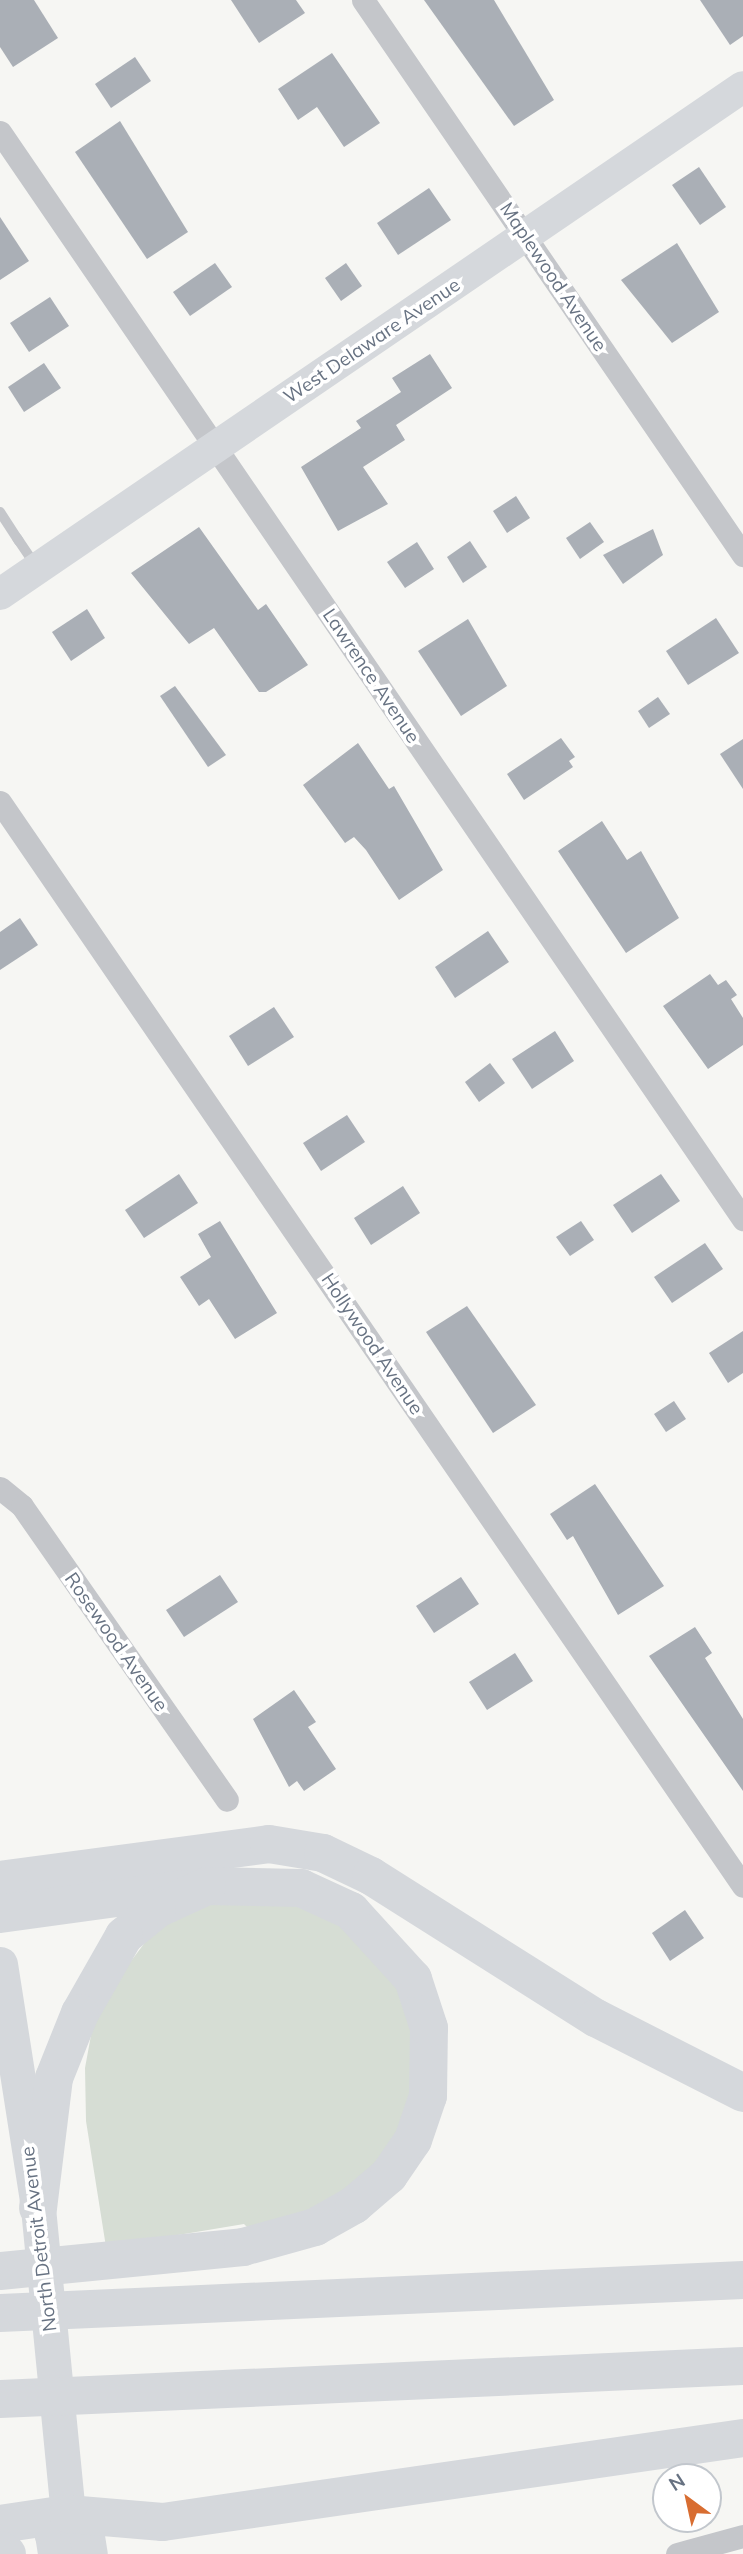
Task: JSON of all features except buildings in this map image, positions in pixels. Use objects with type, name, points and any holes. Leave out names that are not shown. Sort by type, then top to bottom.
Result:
[{"type":"highway","points":[[0,1880],[269,1844],[323,1853],[596,2018],[743,2093]]},
{"type":"highway","points":[[0,1914],[207,1886],[301,1888],[351,1912],[386,1942],[413,1979],[429,2028],[428,2096],[413,2140],[389,2175],[354,2205],[282,2240],[0,2271]]},
{"type":"highway","points":[[38,2208],[54,2078],[102,1969],[124,1936],[157,1909],[207,1886]]},
{"type":"highway","points":[[0,2313],[743,2280]]},
{"type":"highway","points":[[0,2399],[743,2366]]},
{"type":"highway","points":[[0,2524],[68,2514],[163,2522],[743,2438]]},
{"type":"highway","points":[[0,2550],[7,2554]]},
{"type":"main road","name":"North Detroit Avenue","points":[[0,1964],[38,2208],[68,2514]]},
{"type":"main road","points":[[55,2554],[52,2535],[68,2514],[86,2530],[90,2554]]},
{"type":"street","name":"Maplewood Avenue","points":[[363,0],[743,555]]},
{"type":"street","name":"West Delaware Avenue","points":[[0,594],[743,87]]},
{"type":"street","name":"Lawrence Avenue","points":[[0,132],[743,1219]]},
{"type":"street","name":"Hollywood Avenue","points":[[0,802],[743,1886]]},
{"type":"street","name":"Rosewood Avenue","points":[[0,1488],[22,1506],[227,1801]]},
{"type":"street","points":[[677,2554],[743,2536]]},
{"type":"lane","points":[[0,512],[37,569]]},
{"type":"shaded area","points":[[245,1898],[299,1902],[339,1918],[397,1979],[419,2034],[403,2133],[347,2199],[252,2232],[244,2224],[106,2247],[86,2121],[85,2068],[96,2008],[152,1933],[195,1907]]}]
